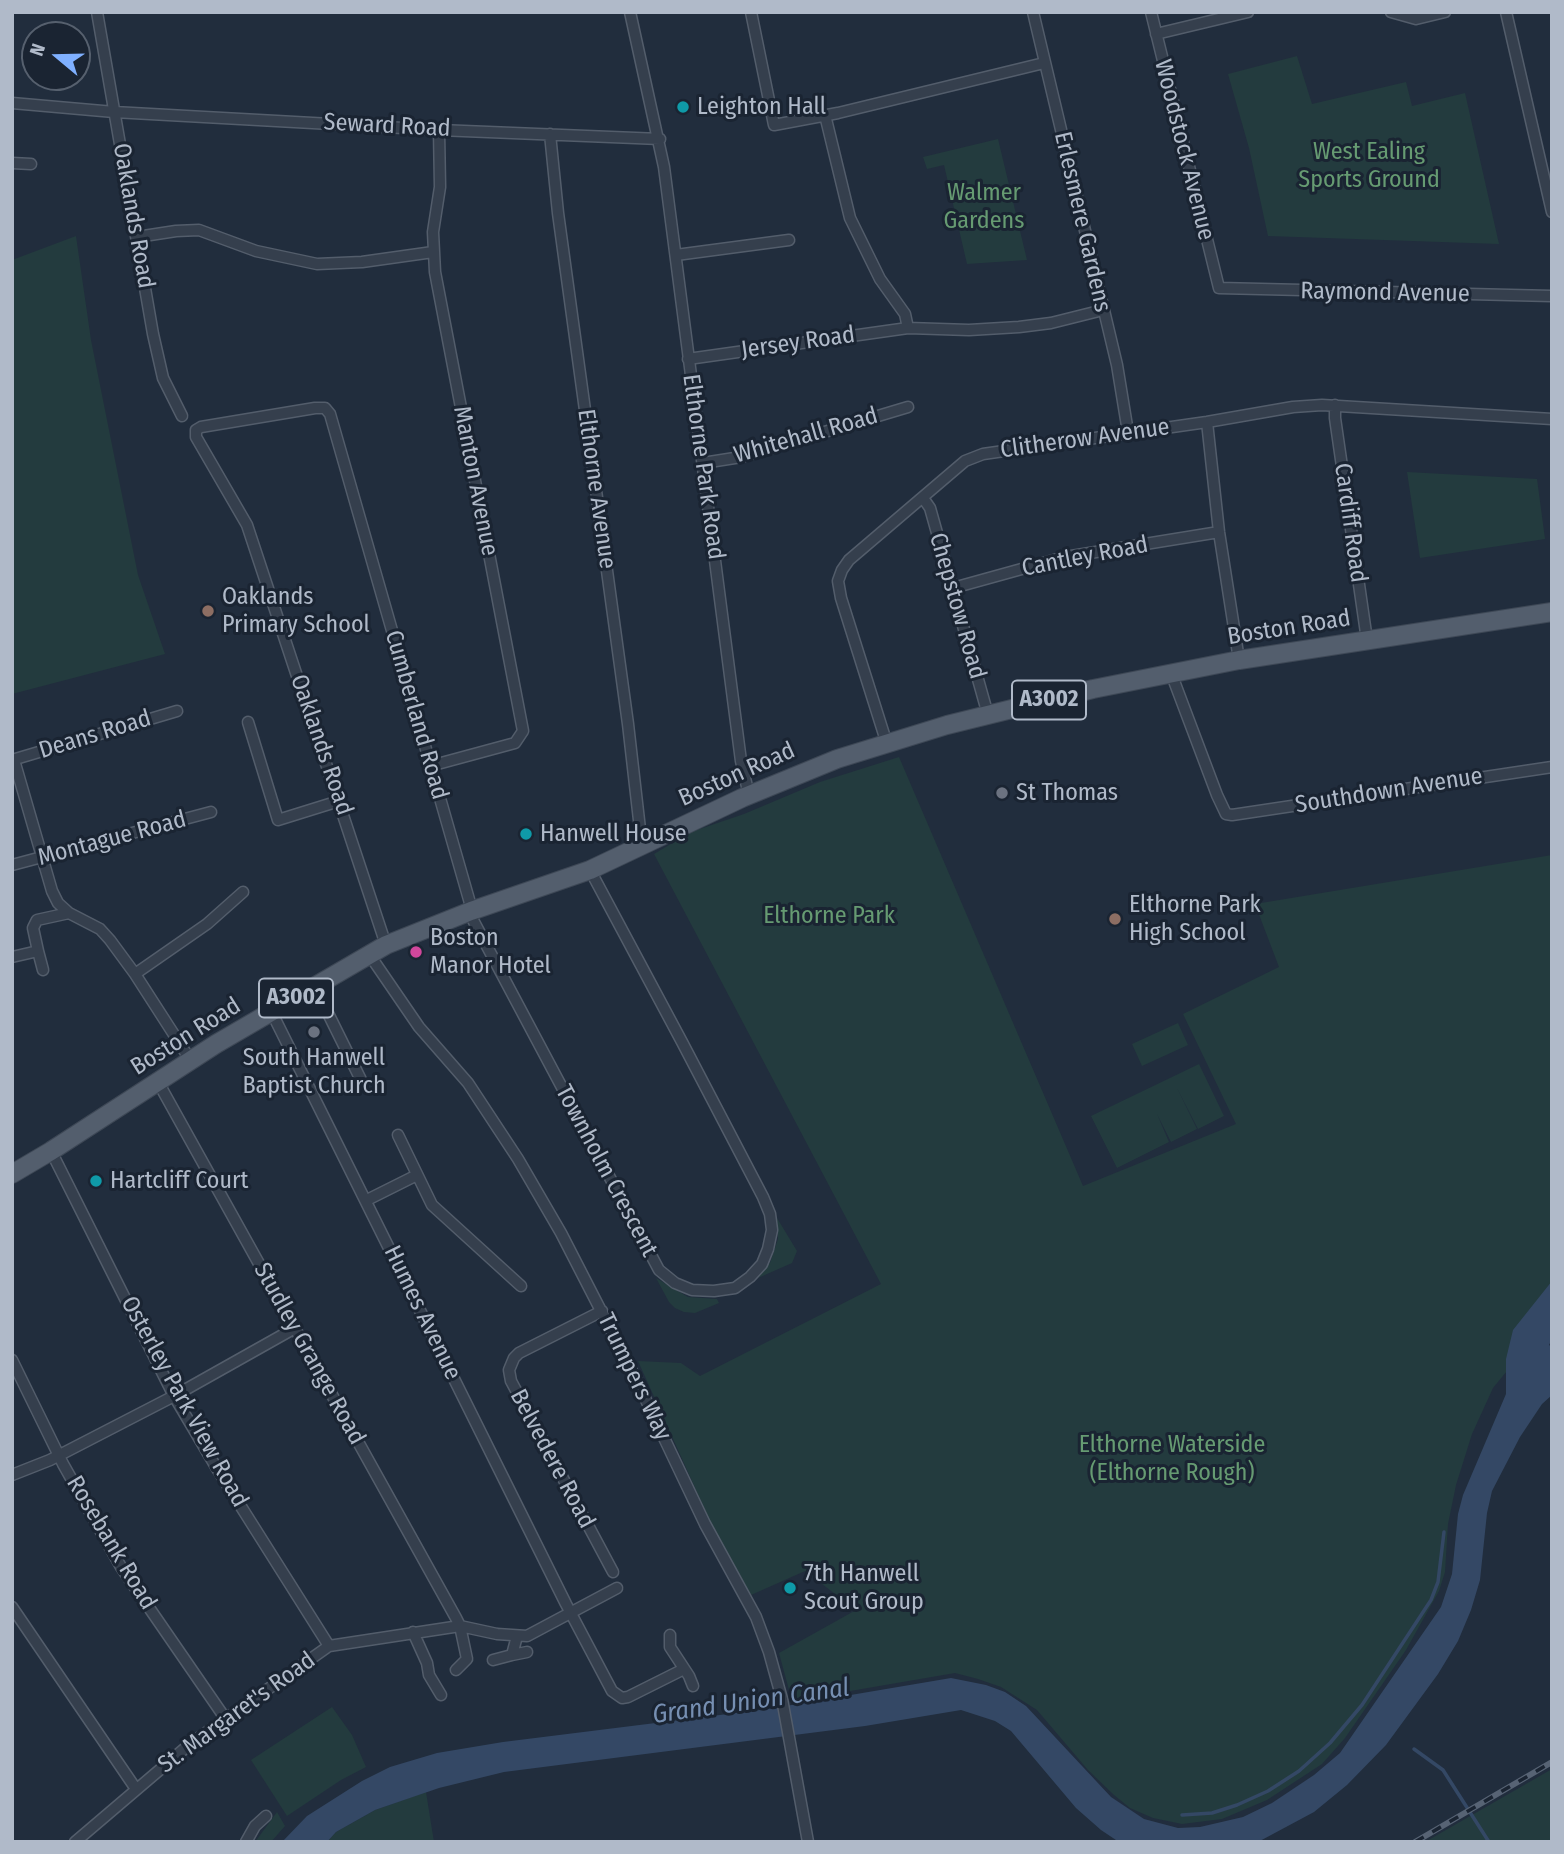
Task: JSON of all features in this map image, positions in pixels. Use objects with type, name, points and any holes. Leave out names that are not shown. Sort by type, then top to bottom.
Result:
[{"type":"main road","name":"Boston Road","points":[[12,1174],[51,1152],[222,1040],[386,945],[471,911],[590,870],[749,795],[837,759],[988,715],[1093,689],[1239,660],[1552,612]]},
{"type":"street","name":"Oaklands Road","points":[[97,12],[153,334],[163,378],[182,416]]},
{"type":"street","name":"Elthorne Park Road","points":[[630,12],[660,139],[741,761],[749,795]]},
{"type":"street","points":[[751,12],[774,125],[1044,63]]},
{"type":"street","name":"Erlesmere Gardens","points":[[1032,12],[1117,365],[1128,432]]},
{"type":"street","name":"Woodstock Avenue","points":[[1151,12],[1219,288]]},
{"type":"street","points":[[1156,34],[1248,12]]},
{"type":"street","points":[[1391,12],[1416,19],[1446,12]]},
{"type":"street","points":[[1506,12],[1552,212]]},
{"type":"street","name":"Seward Road","points":[[12,103],[114,112],[660,139]]},
{"type":"street","points":[[825,115],[849,218],[880,279],[905,314],[908,328]]},
{"type":"street","name":"Manton Avenue","points":[[430,766],[515,743],[523,732],[433,251],[440,187],[439,130]]},
{"type":"street","name":"Elthorne Avenue","points":[[550,134],[558,213],[640,829],[645,844]]},
{"type":"street","points":[[12,163],[31,164]]},
{"type":"street","points":[[138,237],[176,230],[199,230],[256,251],[323,264],[362,262],[433,251]]},
{"type":"street","points":[[676,254],[789,240]]},
{"type":"street","name":"Raymond Avenue","points":[[1219,288],[1552,296]]},
{"type":"street","name":"Jersey Road","points":[[688,359],[908,328],[969,330],[1020,327],[1051,323],[1103,310]]},
{"type":"street","name":"Clitherow Avenue","points":[[887,744],[838,581],[849,560],[965,461],[983,454],[1293,407],[1335,405],[1552,419]]},
{"type":"street","name":"Cardiff Road","points":[[1335,405],[1367,640]]},
{"type":"street","name":"Whitehall Road","points":[[703,463],[741,457],[908,407]]},
{"type":"street","name":"Cumberland Road","points":[[196,434],[201,427],[315,408],[325,408],[330,414],[471,911]]},
{"type":"street","points":[[1207,422],[1219,532],[1239,660]]},
{"type":"street","name":"Oaklands Road","points":[[196,434],[247,524],[386,945]]},
{"type":"street","name":"Chepstow Road","points":[[923,498],[930,508],[988,715]]},
{"type":"street","name":"Cantley Road","points":[[953,588],[1065,557],[1219,532]]},
{"type":"street","name":"Southdown Avenue","points":[[1171,673],[1226,818],[1552,767]]},
{"type":"street","name":"Deans Road","points":[[13,760],[177,711]]},
{"type":"street","points":[[248,722],[278,820],[339,801]]},
{"type":"street","points":[[13,760],[58,903],[69,913],[100,929],[135,974],[191,1061]]},
{"type":"street","name":"Montague Road","points":[[12,865],[43,859],[211,812]]},
{"type":"street","name":"Townholm Crescent","points":[[471,911],[481,937],[659,1270],[676,1283],[692,1290],[714,1292],[735,1288],[762,1264],[772,1230],[770,1214],[695,1065],[590,870]]},
{"type":"street","points":[[135,974],[207,924],[243,892]]},
{"type":"street","points":[[43,970],[33,928],[37,920],[69,913]]},
{"type":"street","points":[[12,957],[38,951]]},
{"type":"street","name":"Trumpers Way","points":[[369,954],[419,1027],[468,1083],[518,1159],[602,1311],[705,1524],[756,1617],[782,1699],[808,1842]]},
{"type":"street","points":[[315,987],[362,1082]]},
{"type":"street","name":"Humes Avenue","points":[[272,1013],[571,1613],[616,1695],[628,1697],[684,1669]]},
{"type":"street","name":"Studley Grange Road","points":[[158,1082],[460,1626],[467,1659],[456,1670]]},
{"type":"street","points":[[398,1135],[432,1205],[521,1286]]},
{"type":"street","name":"Osterley Park View Road","points":[[51,1152],[174,1396],[329,1646]]},
{"type":"street","points":[[367,1200],[417,1175]]},
{"type":"street","name":"Belvedere Road","points":[[602,1311],[520,1353],[514,1358],[509,1370],[511,1381],[613,1572]]},
{"type":"street","points":[[12,1475],[50,1460],[174,1396],[295,1328]]},
{"type":"street","name":"Rosebank Road","points":[[12,1360],[121,1567],[225,1718]]},
{"type":"street","name":"St. Margaret's Road","points":[[75,1842],[225,1718],[329,1646],[460,1626],[527,1636],[617,1588]]},
{"type":"street","points":[[12,1607],[136,1789]]},
{"type":"street","points":[[414,1632],[429,1675],[441,1695]]},
{"type":"street","points":[[670,1635],[670,1647],[693,1686]]},
{"type":"street","points":[[512,1655],[517,1636]]},
{"type":"street","points":[[493,1660],[527,1652]]},
{"type":"street","points":[[246,1842],[255,1826],[266,1816]]},
{"type":"green space","name":"West Ealing Sports Ground","points":[[1297,56],[1312,104],[1406,82],[1412,106],[1465,93],[1499,244],[1268,236],[1249,148],[1228,74]]},
{"type":"green space","name":"Walmer Gardens","points":[[998,139],[1027,260],[967,264],[944,165],[927,169],[923,157]]},
{"type":"green space","points":[[76,236],[91,340],[138,575],[165,654],[12,694],[12,260]]},
{"type":"green space","points":[[1407,472],[1537,479],[1545,539],[1420,558]]},
{"type":"green space","name":"Elthorne Waterside (Elthorne Rough)","points":[[899,757],[1083,1186],[1236,1124],[1183,1014],[1279,967],[1255,904],[1552,855],[1552,1316],[1493,1388],[1472,1434],[1456,1485],[1448,1524],[1445,1572],[1439,1591],[1406,1650],[1345,1738],[1322,1764],[1267,1800],[1222,1819],[1182,1824],[1153,1818],[1130,1808],[1088,1770],[1037,1710],[1001,1687],[978,1679],[955,1673],[792,1701],[779,1653],[856,1610],[805,1571],[751,1595],[714,1530],[638,1361],[681,1363],[700,1376],[881,1284],[654,854],[691,832],[744,814],[820,782]]},
{"type":"green space","points":[[1178,1023],[1188,1045],[1142,1066],[1132,1044]]},
{"type":"green space","points":[[1199,1064],[1224,1116],[1198,1129],[1177,1088],[1197,1129],[1171,1142],[1157,1114],[1169,1142],[1117,1168],[1091,1116]]},
{"type":"green space","points":[[777,1218],[797,1251],[792,1263],[758,1278],[770,1263],[778,1239]]},
{"type":"green space","points":[[656,1278],[688,1297],[717,1299],[719,1303],[695,1313],[684,1312],[669,1302]]},
{"type":"green space","points":[[332,1707],[352,1735],[366,1767],[341,1780],[287,1816],[251,1760]]},
{"type":"green space","points":[[1552,1769],[1552,1842],[1425,1842]]},
{"type":"green space","points":[[426,1792],[434,1842],[327,1842],[336,1832],[375,1810]]},
{"type":"green space","points":[[277,1812],[285,1826],[271,1842],[255,1842]]},
{"type":"water","points":[[1552,1281],[1552,1339],[1549,1345],[1552,1347],[1552,1395],[1542,1404],[1520,1437],[1492,1491],[1480,1580],[1458,1641],[1438,1674],[1386,1745],[1347,1785],[1314,1812],[1258,1842],[1119,1842],[1076,1808],[1011,1731],[995,1721],[961,1710],[865,1726],[504,1772],[439,1788],[375,1810],[336,1832],[327,1842],[282,1842],[307,1816],[362,1781],[390,1767],[437,1753],[503,1742],[768,1709],[951,1678],[1005,1692],[1026,1706],[1111,1797],[1144,1819],[1178,1828],[1200,1827],[1243,1817],[1272,1803],[1314,1775],[1340,1753],[1441,1607],[1452,1574],[1458,1514],[1463,1495],[1506,1394],[1506,1359],[1513,1330]]},
{"type":"waterway","points":[[1182,1815],[1212,1813],[1268,1791],[1299,1771],[1330,1743],[1362,1705],[1431,1600],[1438,1582],[1444,1532]]},
{"type":"waterway","points":[[1414,1749],[1443,1770],[1489,1842]]},
{"type":"railway","points":[[1415,1842],[1552,1762]]},
{"type":"place","name":"Leighton Hall","points":[[683,107]]},
{"type":"place","name":"Oaklands Primary School","points":[[208,611]]},
{"type":"place","name":"St Thomas","points":[[1002,793]]},
{"type":"place","name":"Hanwell House","points":[[526,834]]},
{"type":"place","name":"Elthorne Park High School","points":[[1115,919]]},
{"type":"place","name":"Boston Manor Hotel","points":[[416,952]]},
{"type":"place","name":"South Hanwell Baptist Church","points":[[314,1032]]},
{"type":"place","name":"Hartcliff Court","points":[[96,1181]]},
{"type":"place","name":"7th Hanwell Scout Group","points":[[790,1588]]},
{"type":"park label","name":"Elthorne Park","points":[[829,916]]},
{"type":"water label","name":"Grand Union Canal","points":[[751,1702]]}]
